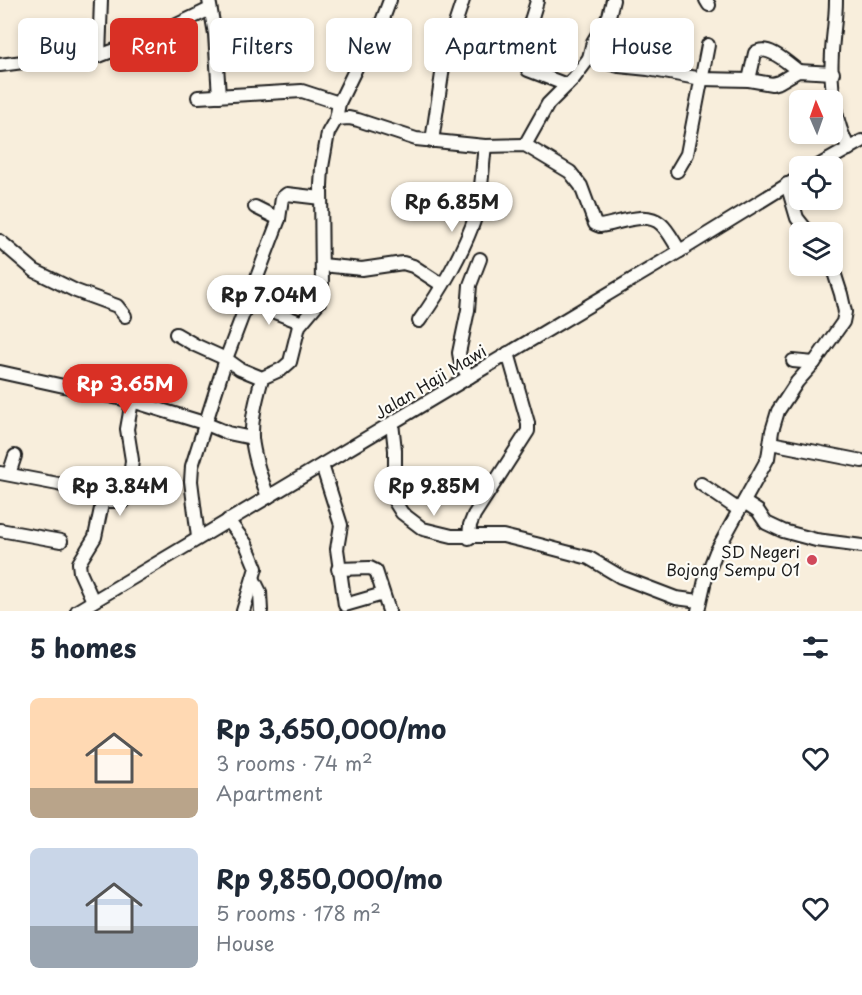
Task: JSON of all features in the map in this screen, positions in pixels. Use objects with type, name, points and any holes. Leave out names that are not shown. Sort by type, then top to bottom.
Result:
[{"type":"street","points":[[99,56],[101,0]]},
{"type":"street","points":[[176,334],[226,359],[240,369],[262,378],[282,369],[290,362],[300,322],[319,302],[322,285],[322,167],[328,133],[336,119],[339,103],[357,66],[378,32],[390,0]]},
{"type":"street","points":[[432,141],[445,54],[463,0]]},
{"type":"street","points":[[525,145],[548,104],[589,58],[593,42],[609,16],[614,0]]},
{"type":"street","points":[[836,0],[833,73],[835,109],[839,129],[849,148]]},
{"type":"street","points":[[537,1],[528,30],[534,47],[528,70],[567,85]]},
{"type":"street","points":[[0,65],[46,59],[99,56],[158,34],[210,4],[215,34],[219,96]]},
{"type":"street","points":[[677,171],[687,153],[708,45]]},
{"type":"street","points":[[749,80],[753,57],[757,50],[767,51],[777,56],[798,71],[833,73]]},
{"type":"street","points":[[589,58],[619,66],[702,79],[749,80],[776,84],[798,71]]},
{"type":"street","points":[[198,97],[302,91],[339,103]]},
{"type":"street","points":[[336,119],[358,120],[408,137],[432,141],[484,146],[525,145],[570,172],[581,186],[597,225],[651,219],[662,225],[680,251]]},
{"type":"street","points":[[835,156],[862,141]]},
{"type":"street","points":[[419,321],[442,285],[468,235],[476,214],[481,191],[484,146]]},
{"type":"street","points":[[787,184],[800,222]]},
{"type":"street","name":"Jalan Haji Mawi","points":[[77,611],[680,251],[787,184]]},
{"type":"street","points":[[198,537],[192,473],[204,423],[279,219],[282,198],[285,195],[321,198]]},
{"type":"street","points":[[255,207],[279,219]]},
{"type":"street","points":[[0,241],[35,271],[67,287],[117,306],[125,316]]},
{"type":"street","points":[[469,377],[459,353],[468,310],[470,285],[480,259]]},
{"type":"street","points":[[322,265],[362,269],[403,263],[413,266],[442,285]]},
{"type":"street","points":[[392,423],[395,450],[394,496],[398,508],[406,518],[423,529],[452,536],[503,536],[590,558],[637,584],[698,606],[717,552],[768,458],[778,411],[797,382],[839,329],[845,317],[836,276]]},
{"type":"street","points":[[249,302],[300,322]]},
{"type":"street","points":[[469,537],[474,515],[528,431],[528,423],[508,353]]},
{"type":"street","points":[[793,361],[814,363]]},
{"type":"street","points":[[0,372],[132,401],[204,423],[228,433],[252,438]]},
{"type":"street","points":[[262,378],[256,400],[252,438],[259,471],[268,497]]},
{"type":"street","points":[[15,456],[5,474],[58,484],[103,499],[122,502],[128,497],[132,460],[127,421],[132,401]]},
{"type":"street","points":[[771,443],[862,461]]},
{"type":"street","points":[[322,465],[341,525],[337,549],[338,569],[345,605]]},
{"type":"street","points":[[701,484],[742,506],[754,508],[766,523],[783,531],[816,540],[862,546]]},
{"type":"street","points":[[93,601],[80,572],[79,563],[95,537],[103,499]]},
{"type":"street","points":[[228,520],[246,544],[256,568],[243,611]]},
{"type":"street","points":[[0,530],[61,541]]},
{"type":"street","points":[[338,569],[366,568],[376,571],[388,611]]},
{"type":"street","points":[[253,578],[260,592],[261,611]]},
{"type":"street","points":[[345,605],[383,594]]},
{"type":"street","points":[[345,605],[357,611]]},
{"type":"place","name":"SD Negeri Bojong Sempu 01","points":[[812,560]]}]
